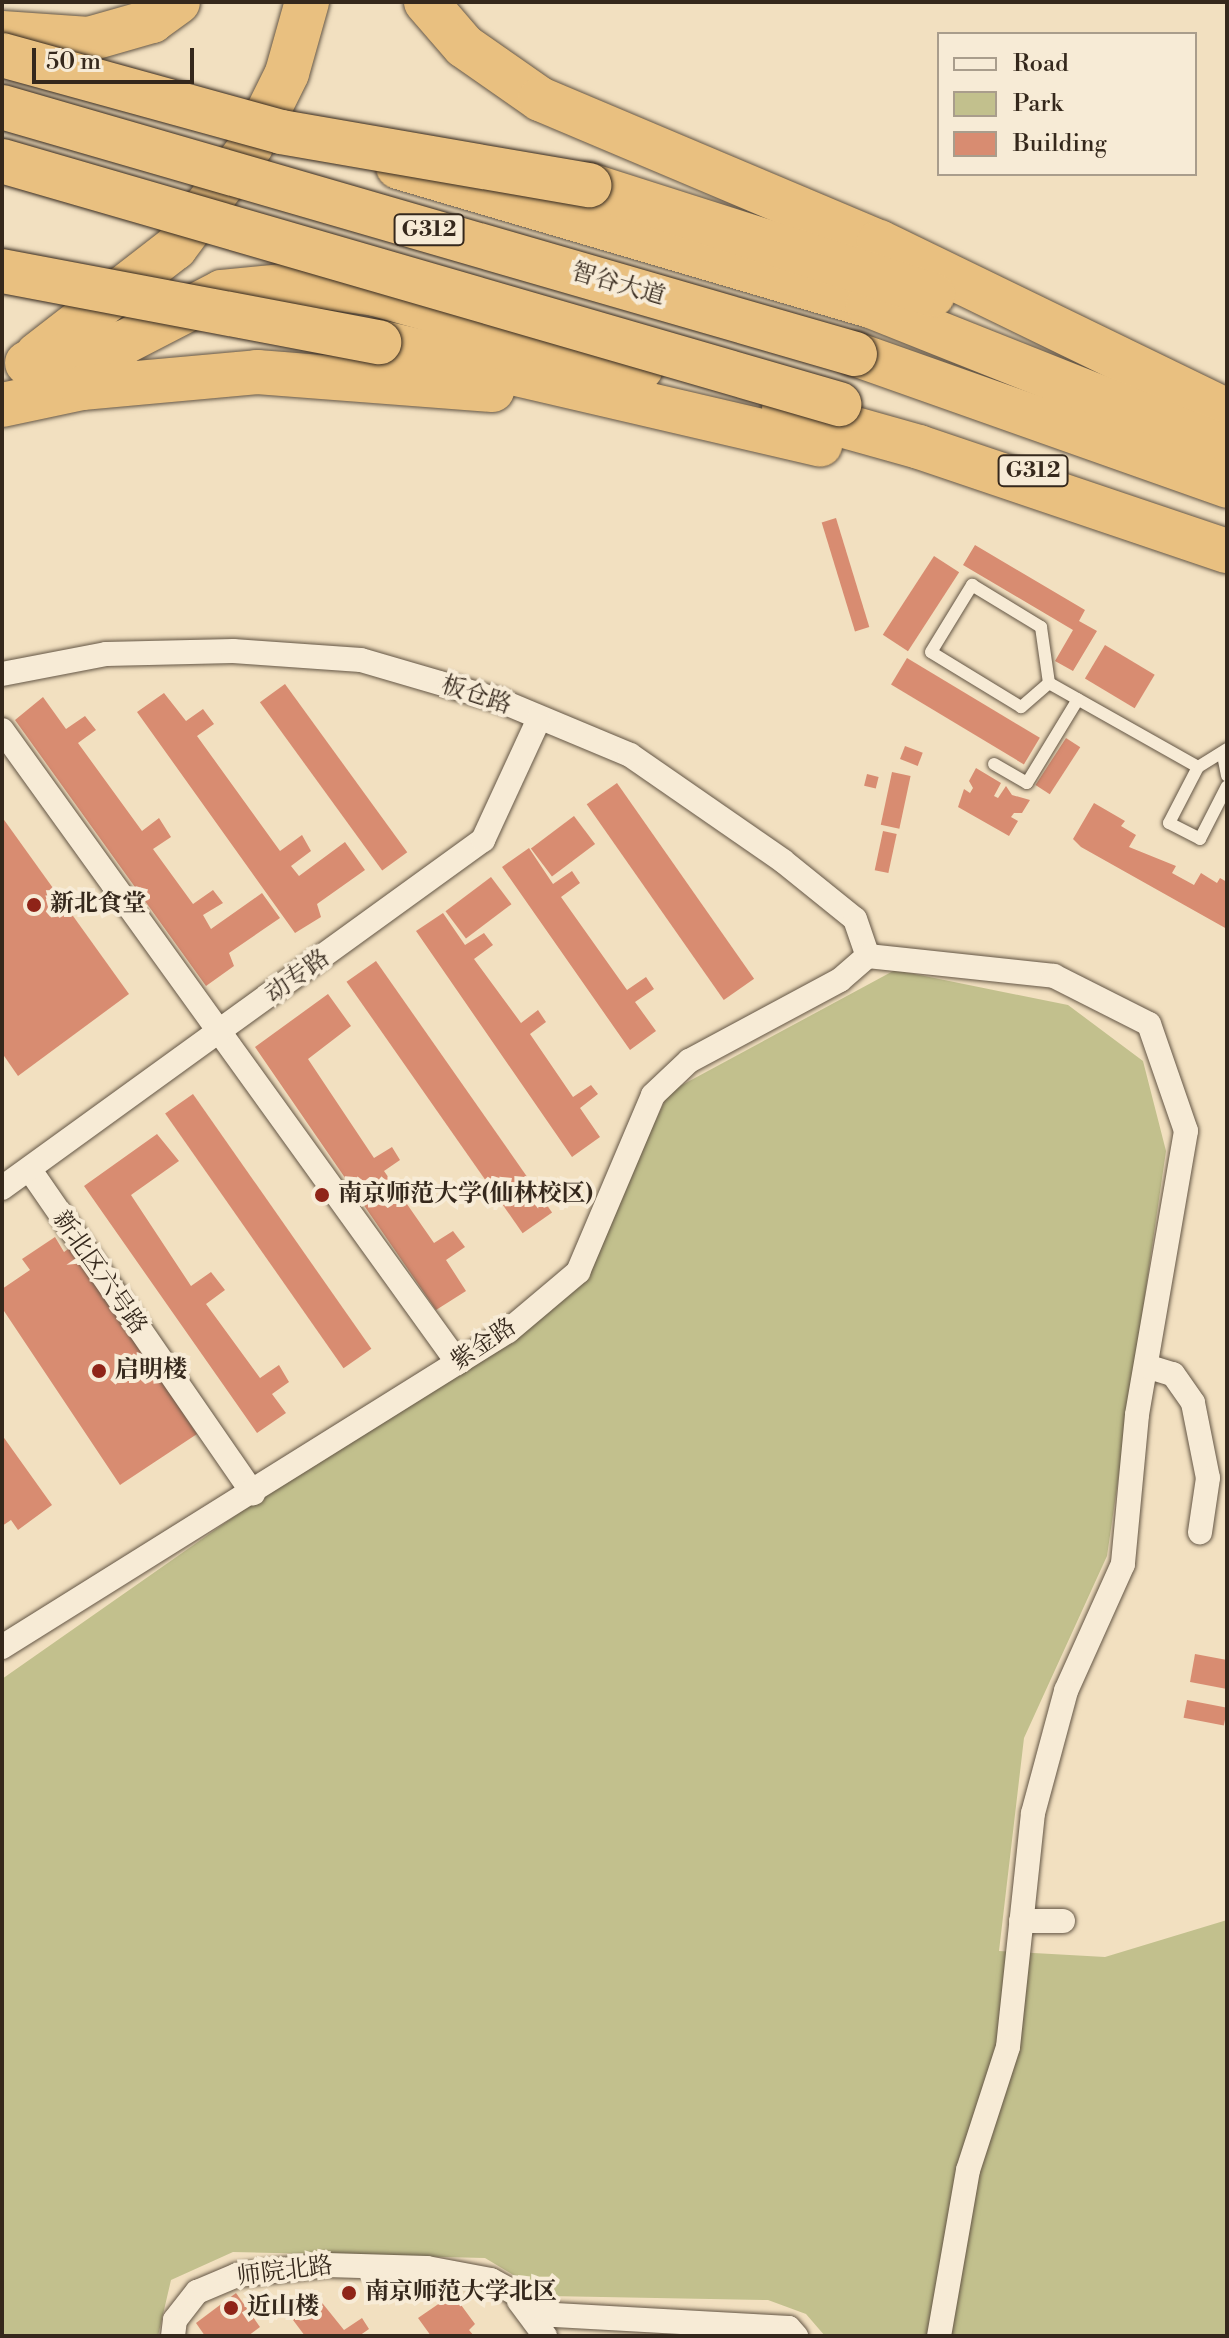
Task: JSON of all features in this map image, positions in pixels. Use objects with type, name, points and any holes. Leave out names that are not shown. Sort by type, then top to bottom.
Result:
[{"type":"highway","points":[[2,33],[89,39],[152,21],[178,2]]},
{"type":"highway","points":[[14,366],[175,248],[251,146],[287,73],[307,2]]},
{"type":"highway","points":[[426,2],[464,46],[540,99],[879,242],[1226,423]]},
{"type":"highway","points":[[2,55],[281,132],[868,305],[1094,394],[1226,423]]},
{"type":"highway","name":"智谷大道","points":[[2,107],[855,354],[1227,486]]},
{"type":"highway","points":[[281,132],[589,185],[900,282],[1226,423]]},
{"type":"highway","name":"G312","points":[[2,161],[839,404],[1227,539]]},
{"type":"highway","points":[[2,271],[244,314],[792,437],[1085,522],[1227,571]]},
{"type":"highway","points":[[14,366],[125,342],[222,292],[302,284],[375,294],[919,447],[1227,551]]},
{"type":"highway","points":[[2,405],[82,388],[257,372],[505,391],[658,425],[792,437]]},
{"type":"street","name":"板仓路","points":[[2,674],[106,654],[233,651],[361,660],[501,701],[630,755],[783,861],[855,919],[868,956]]},
{"type":"street","name":"动专路","points":[[2,1188],[222,1033],[483,840],[539,719]]},
{"type":"street","points":[[2,730],[458,1363]]},
{"type":"street","name":"紫金路","points":[[2,1647],[508,1331],[578,1272],[653,1095],[689,1061],[840,980],[868,956]]},
{"type":"street","points":[[868,956],[1054,976],[1149,1024],[1186,1131],[1146,1366],[1123,1564],[1066,1691],[1033,1813],[1008,2047],[968,2170],[939,2336]]},
{"type":"street","name":"新北区六号路","points":[[30,1170],[253,1493]]},
{"type":"street","points":[[1146,1366],[1173,1374],[1193,1403],[1208,1478],[1200,1532]]},
{"type":"street","points":[[1021,1921],[1063,1921]]},
{"type":"street","name":"师院北路","points":[[173,2336],[175,2320],[197,2292],[237,2275],[327,2265],[427,2268],[491,2280],[555,2315],[789,2328],[796,2336]]},
{"type":"street","points":[[509,2291],[545,2336]]},
{"type":"lane","points":[[972,585],[1041,627],[1049,683],[1021,707],[931,652],[972,585]]},
{"type":"lane","points":[[1049,683],[1198,767]]},
{"type":"lane","points":[[994,764],[1027,783],[1078,699]]},
{"type":"lane","points":[[1227,776],[1225,752],[1198,767],[1169,823],[1200,839],[1227,786]]},
{"type":"green space","points":[[895,970],[1068,1005],[1143,1061],[1166,1151],[1107,1556],[1024,1738],[999,1951],[1105,1957],[1227,1920],[1227,2336],[825,2336],[806,2314],[768,2300],[548,2296],[485,2258],[233,2252],[171,2280],[158,2336],[2,2336],[2,1679],[585,1271],[669,1092]]},
{"type":"building","points":[[836,518],[869,627],[855,631],[822,522]]},
{"type":"building","points":[[975,545],[1085,610],[1079,621],[1097,631],[1073,671],[1055,661],[1073,630],[963,565]]},
{"type":"building","points":[[934,556],[959,572],[908,651],[883,635]]},
{"type":"building","points":[[1105,645],[1155,675],[1135,708],[1085,678]]},
{"type":"building","points":[[907,658],[1040,738],[1024,764],[891,685]]},
{"type":"building","points":[[285,684],[407,852],[382,870],[260,702]]},
{"type":"building","points":[[164,693],[186,721],[203,709],[214,724],[197,736],[280,851],[302,835],[311,851],[291,866],[299,876],[345,842],[365,870],[317,904],[321,917],[295,933],[137,712]]},
{"type":"building","points":[[43,697],[66,729],[85,716],[96,730],[78,743],[142,831],[159,818],[171,837],[153,849],[193,904],[213,890],[223,903],[203,915],[211,929],[262,893],[280,918],[229,953],[234,966],[206,986],[15,720]]},
{"type":"building","points":[[1066,738],[1080,747],[1050,794],[1036,785]]},
{"type":"building","points":[[905,746],[923,753],[918,766],[900,759]]},
{"type":"building","points":[[976,768],[1001,783],[994,796],[998,798],[1006,786],[1012,795],[1030,800],[1022,813],[1014,813],[1011,817],[1018,821],[1009,836],[958,807],[964,789],[970,793],[973,788],[969,781]]},
{"type":"building","points":[[892,772],[911,776],[899,829],[881,825]]},
{"type":"building","points":[[867,774],[879,777],[876,789],[864,786]]},
{"type":"building","points":[[617,783],[754,979],[724,1000],[587,804]]},
{"type":"building","points":[[1094,803],[1125,821],[1121,826],[1136,835],[1129,847],[1176,866],[1172,873],[1194,885],[1201,873],[1217,883],[1220,878],[1227,882],[1227,929],[1081,847],[1073,839]]},
{"type":"building","points":[[574,816],[595,844],[552,876],[531,848]]},
{"type":"building","name":"新北食堂","points":[[2,817],[129,994],[18,1076],[2,1053]]},
{"type":"building","points":[[883,831],[897,834],[888,873],[875,870]]},
{"type":"building","points":[[529,848],[553,884],[572,871],[580,883],[561,897],[627,990],[646,977],[654,989],[635,1002],[656,1031],[630,1050],[502,867]]},
{"type":"building","points":[[491,877],[511,904],[466,938],[445,911]]},
{"type":"building","points":[[443,913],[465,945],[484,933],[493,945],[474,959],[521,1023],[538,1010],[546,1022],[530,1034],[573,1097],[591,1085],[598,1094],[580,1108],[600,1137],[572,1157],[416,931]]},
{"type":"building","points":[[376,961],[552,1212],[523,1233],[347,982]]},
{"type":"building","points":[[328,994],[351,1026],[308,1059],[374,1158],[392,1147],[400,1160],[384,1171],[434,1243],[453,1231],[465,1247],[446,1260],[466,1291],[436,1310],[255,1047]]},
{"type":"building","points":[[193,1094],[371,1349],[344,1368],[165,1114]]},
{"type":"building","points":[[157,1134],[179,1161],[131,1195],[191,1286],[211,1272],[225,1290],[206,1304],[260,1378],[279,1365],[289,1382],[272,1394],[286,1413],[257,1433],[84,1186]]},
{"type":"building","name":"启明楼","points":[[55,1237],[64,1252],[71,1247],[197,1434],[120,1485],[2,1308],[2,1289],[30,1270],[22,1259]]},
{"type":"building","points":[[2,1435],[52,1505],[18,1530],[11,1520],[2,1526]]},
{"type":"building","points":[[1195,1654],[1227,1660],[1227,1689],[1190,1682]]},
{"type":"building","points":[[1187,1700],[1227,1708],[1224,1725],[1184,1718]]},
{"type":"building","name":"近山楼","points":[[236,2293],[260,2327],[248,2336],[205,2336],[196,2323]]},
{"type":"building","points":[[453,2294],[475,2324],[469,2330],[474,2336],[431,2336],[418,2318]]},
{"type":"building","points":[[319,2299],[344,2330],[362,2318],[369,2329],[359,2336],[305,2336],[293,2320]]},
{"type":"place","name":"新北食堂","points":[[34,905]]},
{"type":"place","name":"南京师范大学(仙林校区)","points":[[322,1195]]},
{"type":"place","name":"启明楼","points":[[99,1371]]},
{"type":"place","name":"南京师范大学北区","points":[[349,2293]]},
{"type":"place","name":"近山楼","points":[[231,2308]]}]
